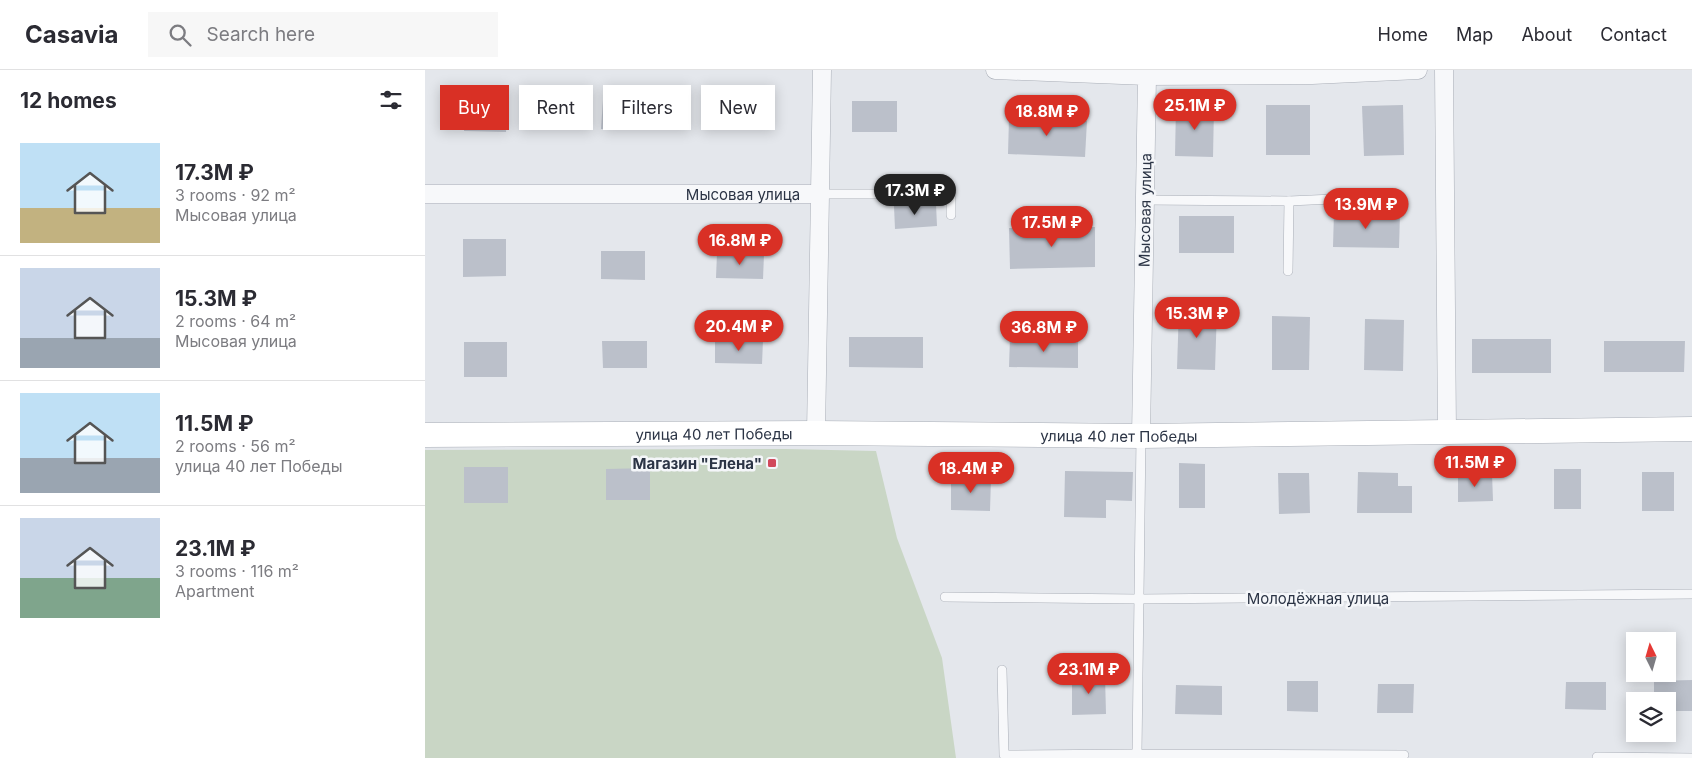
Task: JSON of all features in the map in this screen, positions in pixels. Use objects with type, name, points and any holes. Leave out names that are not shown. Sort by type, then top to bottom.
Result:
[{"type":"street","points":[[820,194],[822,70]]},
{"type":"street","points":[[995,70],[1147,76],[1312,75],[1418,70]]},
{"type":"street","points":[[1444,70],[1447,432]]},
{"type":"street","name":"Мысовая улица","points":[[1141,436],[1147,76]]},
{"type":"street","name":"Мысовая улица","points":[[425,194],[820,194],[816,434]]},
{"type":"street","name":"улица 40 лет Победы","points":[[425,435],[816,434],[1141,436],[1692,429]]},
{"type":"lane","points":[[820,194],[951,194],[951,215]]},
{"type":"lane","points":[[1145,200],[1289,201],[1355,198]]},
{"type":"lane","points":[[1288,270],[1289,201]]},
{"type":"lane","points":[[1137,754],[1141,436]]},
{"type":"lane","name":"Молодёжная улица","points":[[945,597],[1139,599],[1692,594]]},
{"type":"lane","points":[[1002,670],[1004,755],[1404,754]]},
{"type":"lane","points":[[1597,757],[1692,758]]},
{"type":"green space","points":[[786,449],[876,451],[897,538],[942,658],[956,758],[425,758],[425,450]]},
{"type":"building","points":[[603,100],[603,129],[601,129]]},
{"type":"building","points":[[852,101],[897,101],[897,132],[852,132]]},
{"type":"building","points":[[1266,105],[1310,105],[1310,155],[1266,155]]},
{"type":"building","points":[[1403,105],[1404,155],[1364,156],[1362,106]]},
{"type":"building","points":[[1176,106],[1214,107],[1213,157],[1175,156]]},
{"type":"building","points":[[1009,118],[1087,121],[1085,157],[1008,154]]},
{"type":"building","points":[[464,130],[506,130],[506,132]]},
{"type":"building","points":[[936,204],[937,226],[895,229],[894,206]]},
{"type":"building","points":[[1334,212],[1400,214],[1399,248],[1333,247]]},
{"type":"building","points":[[1179,216],[1234,216],[1234,253],[1179,253]]},
{"type":"building","points":[[1095,227],[1095,267],[1010,269],[1009,228]]},
{"type":"building","points":[[463,239],[506,239],[506,276],[463,277]]},
{"type":"building","points":[[601,251],[645,251],[645,280],[601,279]]},
{"type":"building","points":[[717,253],[764,254],[763,279],[716,278]]},
{"type":"building","points":[[1179,308],[1217,309],[1215,370],[1177,369]]},
{"type":"building","points":[[1272,316],[1310,317],[1309,370],[1272,370]]},
{"type":"building","points":[[1365,319],[1404,320],[1403,371],[1364,370]]},
{"type":"building","points":[[849,337],[923,337],[923,368],[849,367]]},
{"type":"building","points":[[1010,337],[1078,338],[1078,368],[1009,367]]},
{"type":"building","points":[[1472,339],[1551,339],[1551,373],[1472,373]]},
{"type":"building","points":[[715,340],[763,340],[762,364],[715,363]]},
{"type":"building","points":[[602,341],[647,341],[647,368],[603,368]]},
{"type":"building","points":[[1604,341],[1685,341],[1684,372],[1604,372]]},
{"type":"building","points":[[464,342],[507,342],[507,377],[464,377]]},
{"type":"building","points":[[1179,463],[1205,464],[1205,508],[1179,508]]},
{"type":"building","points":[[464,467],[508,467],[508,503],[464,503]]},
{"type":"building","points":[[650,468],[650,500],[606,500],[606,469]]},
{"type":"building","points":[[1554,469],[1581,469],[1581,509],[1554,509]]},
{"type":"building","points":[[1065,471],[1133,472],[1132,501],[1106,500],[1106,518],[1064,517]]},
{"type":"building","points":[[1358,472],[1398,473],[1398,486],[1412,486],[1412,513],[1357,513]]},
{"type":"building","points":[[1642,472],[1674,472],[1674,511],[1642,511]]},
{"type":"building","points":[[1278,473],[1309,473],[1310,513],[1279,514]]},
{"type":"building","points":[[1492,473],[1493,501],[1458,502],[1458,474]]},
{"type":"building","points":[[951,477],[991,478],[990,511],[951,510]]},
{"type":"building","points":[[1072,676],[1105,676],[1106,714],[1072,715]]},
{"type":"building","points":[[1676,680],[1692,680],[1692,711],[1676,711],[1676,692],[1654,692],[1654,682],[1676,682]]},
{"type":"building","points":[[1287,681],[1318,681],[1318,712],[1287,711]]},
{"type":"building","points":[[1566,682],[1606,682],[1606,710],[1565,709]]},
{"type":"building","points":[[1378,684],[1414,684],[1413,713],[1377,713]]},
{"type":"building","points":[[1176,685],[1222,686],[1222,715],[1175,714]]},
{"type":"place","name":"Магазин \"Елена\"","points":[[772,463]]}]
